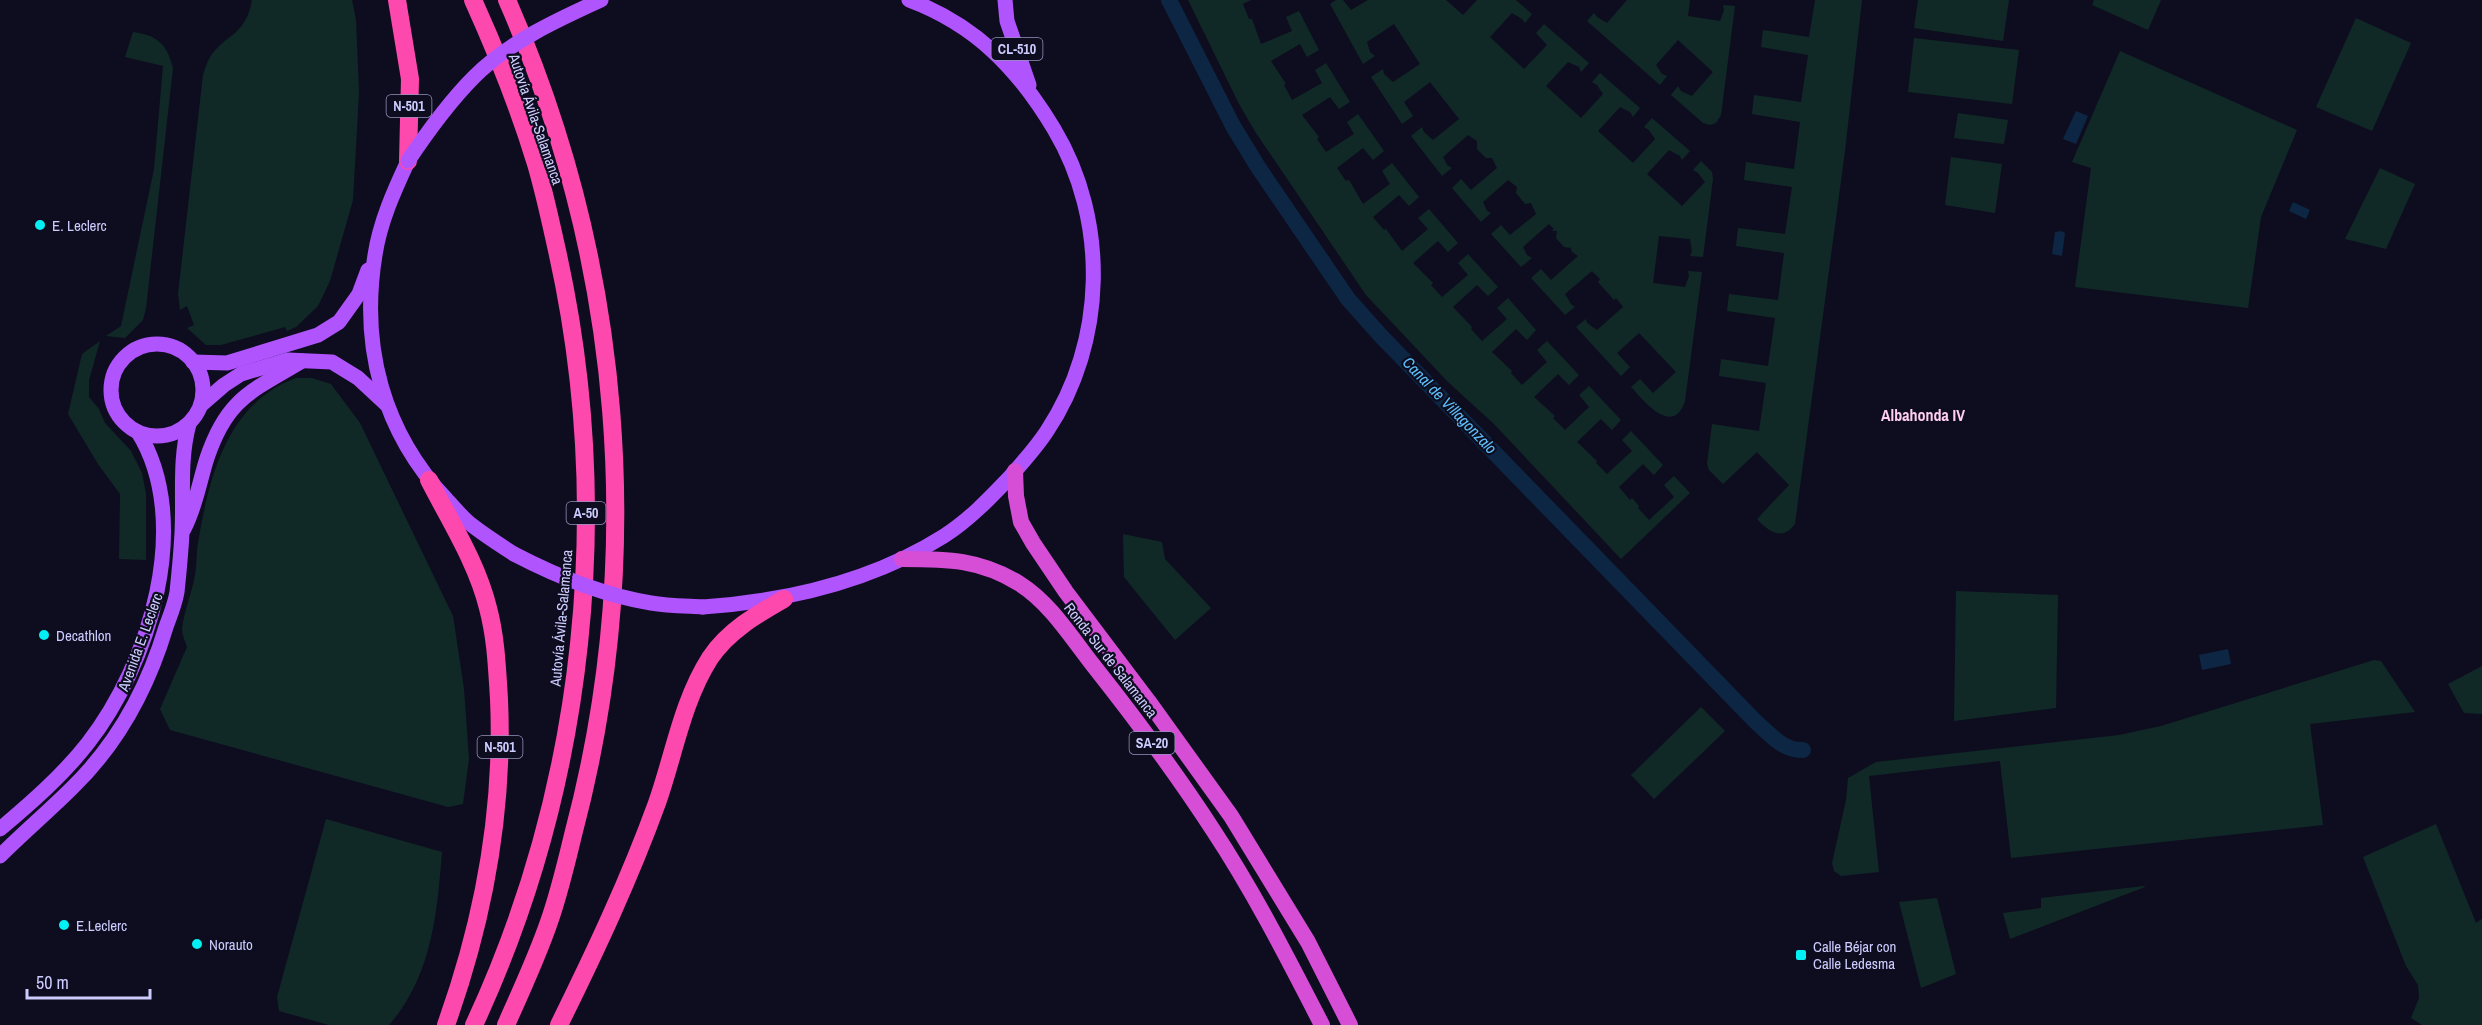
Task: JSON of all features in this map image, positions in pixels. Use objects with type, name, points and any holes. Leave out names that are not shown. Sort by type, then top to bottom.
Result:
[{"type":"highway","name":"N-501","points":[[397,0],[410,79],[408,161]]},
{"type":"highway","name":"Autovía Ávila-Salamanca","points":[[473,0],[537,165],[569,303],[579,369],[586,469],[586,571],[579,650],[564,747],[538,856],[492,985],[474,1025]]},
{"type":"highway","name":"Autovía Ávila-Salamanca","points":[[506,1025],[549,922],[581,805],[594,743],[610,646],[614,567],[615,461],[607,362],[580,213],[542,90],[507,0]]},
{"type":"highway","name":"Ronda Sur de Salamanca","points":[[1015,471],[1016,496],[1022,522],[1033,543],[1066,592],[1231,816],[1308,942],[1350,1025]]},
{"type":"highway","name":"N-501","points":[[429,480],[475,568],[488,608],[497,658],[500,722],[499,782],[494,841],[480,916],[446,1025]]},
{"type":"highway","name":"Ronda Sur de Salamanca","points":[[902,560],[954,560],[993,570],[1022,585],[1047,606],[1133,715],[1214,832],[1289,961],[1322,1025]]},
{"type":"highway","points":[[560,1025],[602,939],[633,868],[658,800],[693,687],[711,656],[739,626],[784,599]]},
{"type":"highway","points":[[552,1025],[602,939]]},
{"type":"main road","points":[[193,362],[227,363],[318,335],[339,322],[359,294],[375,254],[390,199],[408,161],[439,116],[476,75],[512,47],[550,23],[601,0]]},
{"type":"main road","points":[[375,254],[369,310],[374,356],[387,405],[405,445],[429,480],[471,525],[514,554],[590,589],[652,604],[703,607],[784,599],[863,576],[902,560],[945,536],[983,506],[1047,432],[1067,394],[1089,327],[1094,281],[1091,230],[1083,194],[1068,153],[1033,96],[999,55],[931,8],[909,0]]},
{"type":"main road","name":"CL-510","points":[[1005,0],[1007,21],[1033,96]]},
{"type":"main road","points":[[201,405],[203,390],[201,375],[193,362],[182,352],[167,345],[151,345],[135,350],[122,361],[114,375],[111,392],[115,409],[124,423],[138,432],[151,436],[165,436],[178,432],[189,424],[201,405],[241,374],[288,360],[332,362],[358,378],[387,405]]},
{"type":"main road","name":"Avenida E. Leclerc","points":[[183,531],[194,510],[213,442],[230,411],[261,383],[302,361]]},
{"type":"main road","name":"Avenida E. Leclerc","points":[[0,856],[75,786],[107,748],[136,704],[162,643],[176,594],[183,531],[181,472],[183,445],[189,424]]},
{"type":"main road","name":"Avenida E. Leclerc","points":[[0,829],[59,775],[88,743],[116,702],[143,640],[155,599],[162,559],[164,510],[156,469],[148,447],[138,432]]},
{"type":"green space","points":[[252,0],[352,0],[356,20],[359,93],[353,200],[330,281],[318,306],[296,327],[287,331],[285,327],[221,345],[206,345],[187,328],[194,325],[187,306],[180,310],[178,294],[203,75],[216,49],[245,21]]},
{"type":"green space","points":[[1188,0],[1251,0],[1243,4],[1249,19],[1252,19],[1261,44],[1292,31],[1286,17],[1299,11],[1319,50],[1307,57],[1300,44],[1271,61],[1286,84],[1284,85],[1292,100],[1322,83],[1315,70],[1326,63],[1350,102],[1339,109],[1330,97],[1302,115],[1319,137],[1317,139],[1326,152],[1354,134],[1347,122],[1358,114],[1384,151],[1373,160],[1363,148],[1337,168],[1346,181],[1349,180],[1363,204],[1390,184],[1382,171],[1392,163],[1419,197],[1409,206],[1399,195],[1373,217],[1384,230],[1386,229],[1402,251],[1428,229],[1418,218],[1429,209],[1458,243],[1448,252],[1438,241],[1413,263],[1433,283],[1431,285],[1442,297],[1468,275],[1458,263],[1468,254],[1498,287],[1488,296],[1477,285],[1453,307],[1482,341],[1507,319],[1497,308],[1508,298],[1536,330],[1527,340],[1516,329],[1492,352],[1512,371],[1511,373],[1522,385],[1547,362],[1537,350],[1547,341],[1579,375],[1569,385],[1558,374],[1534,397],[1555,416],[1553,418],[1565,430],[1589,407],[1579,395],[1589,386],[1621,420],[1612,430],[1601,419],[1577,442],[1607,474],[1632,451],[1622,440],[1631,431],[1663,465],[1654,475],[1643,464],[1619,487],[1630,500],[1632,498],[1649,520],[1674,497],[1664,485],[1674,476],[1690,493],[1621,559],[1494,424],[1448,382],[1366,295],[1256,133],[1239,104]]},
{"type":"green space","points":[[1336,0],[1343,0],[1351,10],[1368,0],[1446,0],[1463,15],[1477,0],[1516,0],[1532,14],[1525,23],[1512,13],[1490,37],[1524,69],[1547,45],[1536,33],[1544,24],[1589,63],[1581,72],[1579,67],[1568,62],[1546,86],[1581,118],[1603,94],[1592,82],[1600,73],[1640,108],[1633,117],[1630,112],[1620,107],[1598,131],[1633,163],[1655,139],[1644,127],[1652,118],[1690,151],[1682,160],[1680,156],[1669,150],[1647,174],[1682,206],[1705,182],[1693,170],[1701,161],[1712,172],[1703,257],[1690,256],[1692,251],[1690,239],[1659,236],[1653,283],[1685,287],[1689,276],[1688,271],[1702,272],[1685,401],[1680,412],[1673,416],[1658,413],[1631,387],[1640,379],[1653,393],[1676,372],[1639,333],[1617,353],[1630,367],[1621,376],[1576,327],[1586,319],[1587,323],[1597,330],[1623,307],[1598,282],[1600,279],[1592,271],[1565,294],[1575,307],[1565,315],[1531,278],[1541,269],[1551,280],[1578,256],[1572,252],[1571,248],[1564,247],[1556,238],[1557,231],[1552,231],[1554,229],[1549,224],[1523,247],[1527,255],[1532,258],[1521,267],[1491,234],[1501,225],[1510,235],[1536,214],[1531,203],[1525,204],[1516,193],[1517,187],[1508,180],[1483,202],[1487,211],[1491,213],[1481,222],[1452,188],[1461,179],[1471,190],[1497,168],[1492,158],[1486,158],[1477,149],[1477,141],[1468,135],[1443,157],[1447,165],[1452,168],[1442,176],[1411,136],[1422,127],[1433,140],[1459,119],[1430,82],[1404,102],[1413,116],[1402,124],[1371,77],[1383,69],[1384,74],[1393,82],[1420,64],[1394,24],[1367,42],[1370,52],[1375,56],[1363,64],[1330,4]]},
{"type":"green space","points":[[1627,0],[1690,0],[1688,16],[1720,21],[1724,10],[1723,5],[1735,6],[1721,115],[1716,123],[1710,125],[1703,123],[1671,95],[1678,86],[1681,91],[1692,96],[1713,72],[1678,40],[1656,65],[1662,74],[1667,76],[1660,85],[1587,21],[1594,13],[1607,23]]},
{"type":"green space","points":[[1815,0],[1862,0],[1845,151],[1795,524],[1785,532],[1775,533],[1757,519],[1789,485],[1757,452],[1723,484],[1709,470],[1707,464],[1712,424],[1759,431],[1766,383],[1719,376],[1721,359],[1768,366],[1775,318],[1727,311],[1729,294],[1778,300],[1784,253],[1736,246],[1738,228],[1785,234],[1792,187],[1744,180],[1746,162],[1794,169],[1800,122],[1752,114],[1754,95],[1801,102],[1808,55],[1761,47],[1763,30],[1809,37]]},
{"type":"green space","points":[[1918,0],[2009,0],[2003,41],[1914,28]]},
{"type":"green space","points":[[2094,0],[2161,0],[2148,30],[2092,5]]},
{"type":"green space","points":[[2356,18],[2411,43],[2372,131],[2316,107]]},
{"type":"green space","points":[[133,32],[155,38],[160,42],[168,53],[173,68],[146,308],[143,320],[125,338],[106,336],[121,326],[154,169],[163,66],[125,57]]},
{"type":"green space","points":[[1914,38],[2019,50],[2012,104],[1908,92]]},
{"type":"green space","points":[[2120,51],[2297,130],[2261,217],[2248,308],[2075,287],[2091,168],[2072,162]]},
{"type":"green space","points":[[1958,113],[2008,120],[2004,144],[1954,138]]},
{"type":"green space","points":[[1951,157],[2002,164],[1995,213],[1945,205]]},
{"type":"green space","points":[[2380,168],[2415,184],[2386,249],[2345,239]]},
{"type":"green space","points":[[100,341],[89,380],[89,397],[99,409],[105,423],[131,451],[142,473],[146,494],[146,560],[119,559],[120,494],[98,464],[68,414],[82,354]]},
{"type":"green space","points":[[296,378],[312,378],[331,384],[360,423],[453,616],[464,689],[469,759],[463,804],[448,807],[170,730],[160,709],[187,647],[182,631],[195,575],[197,547],[208,493],[225,445],[253,405],[272,390]]},
{"type":"green space","points":[[1123,534],[1162,542],[1165,559],[1211,608],[1175,640],[1124,577]]},
{"type":"green space","points":[[1956,591],[2058,595],[2056,708],[1954,721]]},
{"type":"green space","points":[[2374,660],[2381,661],[2415,712],[2310,724],[2323,825],[2011,858],[2000,761],[1869,776],[1879,872],[1841,876],[1834,871],[1832,863],[1846,800],[1848,778],[1876,762],[2119,735],[2161,726]]},
{"type":"green space","points":[[2482,666],[2482,714],[2464,713],[2448,684]]},
{"type":"green space","points":[[1701,707],[1725,731],[1654,799],[1631,775]]},
{"type":"green space","points":[[326,819],[442,852],[438,898],[430,943],[415,986],[389,1025],[329,1025],[279,1011],[277,997]]},
{"type":"green space","points":[[2436,824],[2476,923],[2482,919],[2482,1025],[2422,1025],[2411,1018],[2419,998],[2418,985],[2406,966],[2363,857]]},
{"type":"green space","points":[[2144,886],[2010,939],[2003,913],[2041,908],[2041,898]]},
{"type":"green space","points":[[1937,898],[1956,974],[1921,988],[1899,902]]},
{"type":"water","points":[[2076,111],[2088,116],[2076,144],[2063,139]]},
{"type":"water","points":[[2293,202],[2310,210],[2306,219],[2289,211]]},
{"type":"water","points":[[2055,232],[2065,233],[2062,256],[2052,254]]},
{"type":"water","points":[[2228,649],[2231,664],[2202,670],[2199,655]]},
{"type":"waterway","name":"Canal de Villagonzalo","points":[[1169,0],[1233,126],[1258,167],[1348,299],[1381,336],[1756,722],[1783,745],[1803,750]]},
{"type":"place","name":"E. Leclerc","points":[[40,225]]},
{"type":"place","name":"Decathlon","points":[[44,635]]},
{"type":"place","name":"E.Leclerc","points":[[64,925]]},
{"type":"place","name":"Norauto","points":[[197,944]]},
{"type":"place","name":"Calle Béjar con Calle Ledesma","points":[[1801,955]]},
{"type":"district","name":"Albahonda IV","points":[[1923,415]]}]
